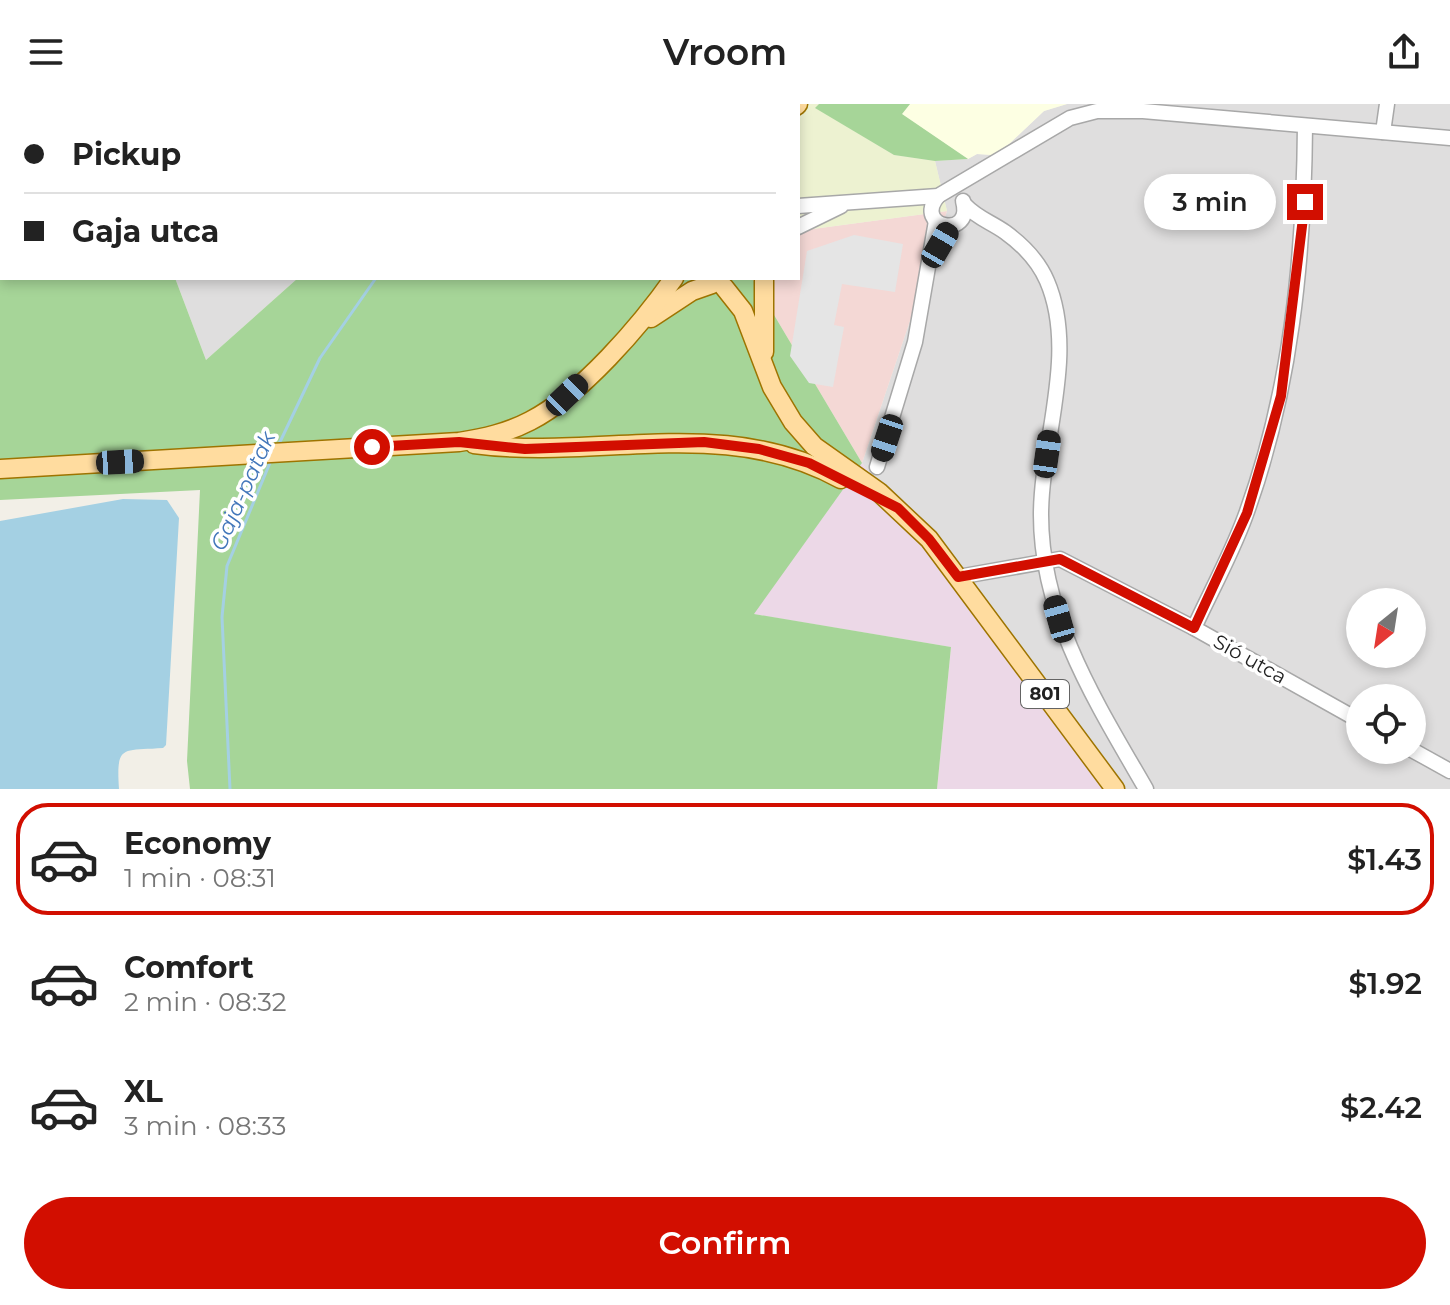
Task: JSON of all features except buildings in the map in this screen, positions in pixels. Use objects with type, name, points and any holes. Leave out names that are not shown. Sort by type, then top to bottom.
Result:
[{"type":"main road","points":[[0,469],[459,442],[500,434],[546,412],[567,395],[639,326],[673,280]]},
{"type":"main road","points":[[639,326],[692,291],[713,283],[746,286],[759,280]]},
{"type":"main road","name":"801","points":[[763,280],[764,362]]},
{"type":"main road","name":"801","points":[[713,283],[743,311],[783,408],[808,440],[829,459],[898,508],[929,539],[1115,789]]},
{"type":"main road","name":"801","points":[[459,442],[525,449],[674,442],[730,444],[809,463],[898,508]]},
{"type":"street","points":[[1383,132],[1387,104]]},
{"type":"street","points":[[877,467],[910,363],[929,264],[934,217],[932,204],[940,194],[965,177],[981,171],[1070,118],[1097,111],[1144,107],[1305,126],[1450,138]]},
{"type":"street","points":[[1194,628],[1247,513],[1283,388],[1304,217],[1305,126]]},
{"type":"street","points":[[929,264],[964,215],[970,183],[981,171]]},
{"type":"street","points":[[800,206],[952,192],[980,218],[1026,249],[1040,267],[1056,306],[1058,324],[1058,368],[1041,501],[1046,560],[1059,619],[1077,666],[1146,789]]},
{"type":"street","points":[[896,199],[934,217],[1011,238]]},
{"type":"street","points":[[800,226],[845,204]]},
{"type":"street","name":"Sió utca","points":[[958,577],[1060,559],[1194,628],[1346,713]]},
{"type":"street","points":[[1426,758],[1450,771]]},
{"type":"shaded area","points":[[800,104],[819,104],[816,108],[894,155],[935,161],[947,211],[800,231]]},
{"type":"shaded area","points":[[910,104],[1067,104],[1044,111],[1009,144],[992,155],[977,154],[968,159],[901,114]]},
{"type":"shaded area","points":[[1067,104],[1450,104],[1450,789],[1114,789],[862,463],[947,211],[935,161],[968,159],[977,154],[992,155],[1009,144],[1044,111]]},
{"type":"shaded area","points":[[947,211],[862,463],[753,280],[800,280],[800,231]]},
{"type":"shaded area","points":[[854,235],[903,244],[895,292],[842,284],[834,325],[844,327],[833,387],[809,383],[790,356],[807,251]]},
{"type":"shaded area","points":[[176,280],[296,280],[206,360]]},
{"type":"shaded area","points":[[862,463],[1114,789],[937,789],[951,647],[753,614]]},
{"type":"green space","points":[[819,104],[910,104],[902,114],[968,159],[935,161],[894,155],[815,108]]},
{"type":"green space","points":[[0,280],[176,280],[206,360],[296,280],[753,280],[862,463],[754,614],[951,647],[937,789],[190,789],[187,761],[200,490],[0,500]]},
{"type":"water","points":[[123,499],[167,500],[179,518],[166,745],[124,753],[119,764],[119,789],[0,789],[0,521]]},
{"type":"waterway","name":"Gaja-patak","points":[[279,444],[320,358],[375,280]]},
{"type":"waterway","name":"Gaja-patak","points":[[230,789],[222,617],[227,566],[272,458]]},
{"type":"route","points":[[372,447],[459,442],[525,449],[704,442],[759,449],[809,463],[898,508],[929,539],[958,577],[1060,559],[1194,628],[1247,513],[1281,396],[1305,202]]}]
